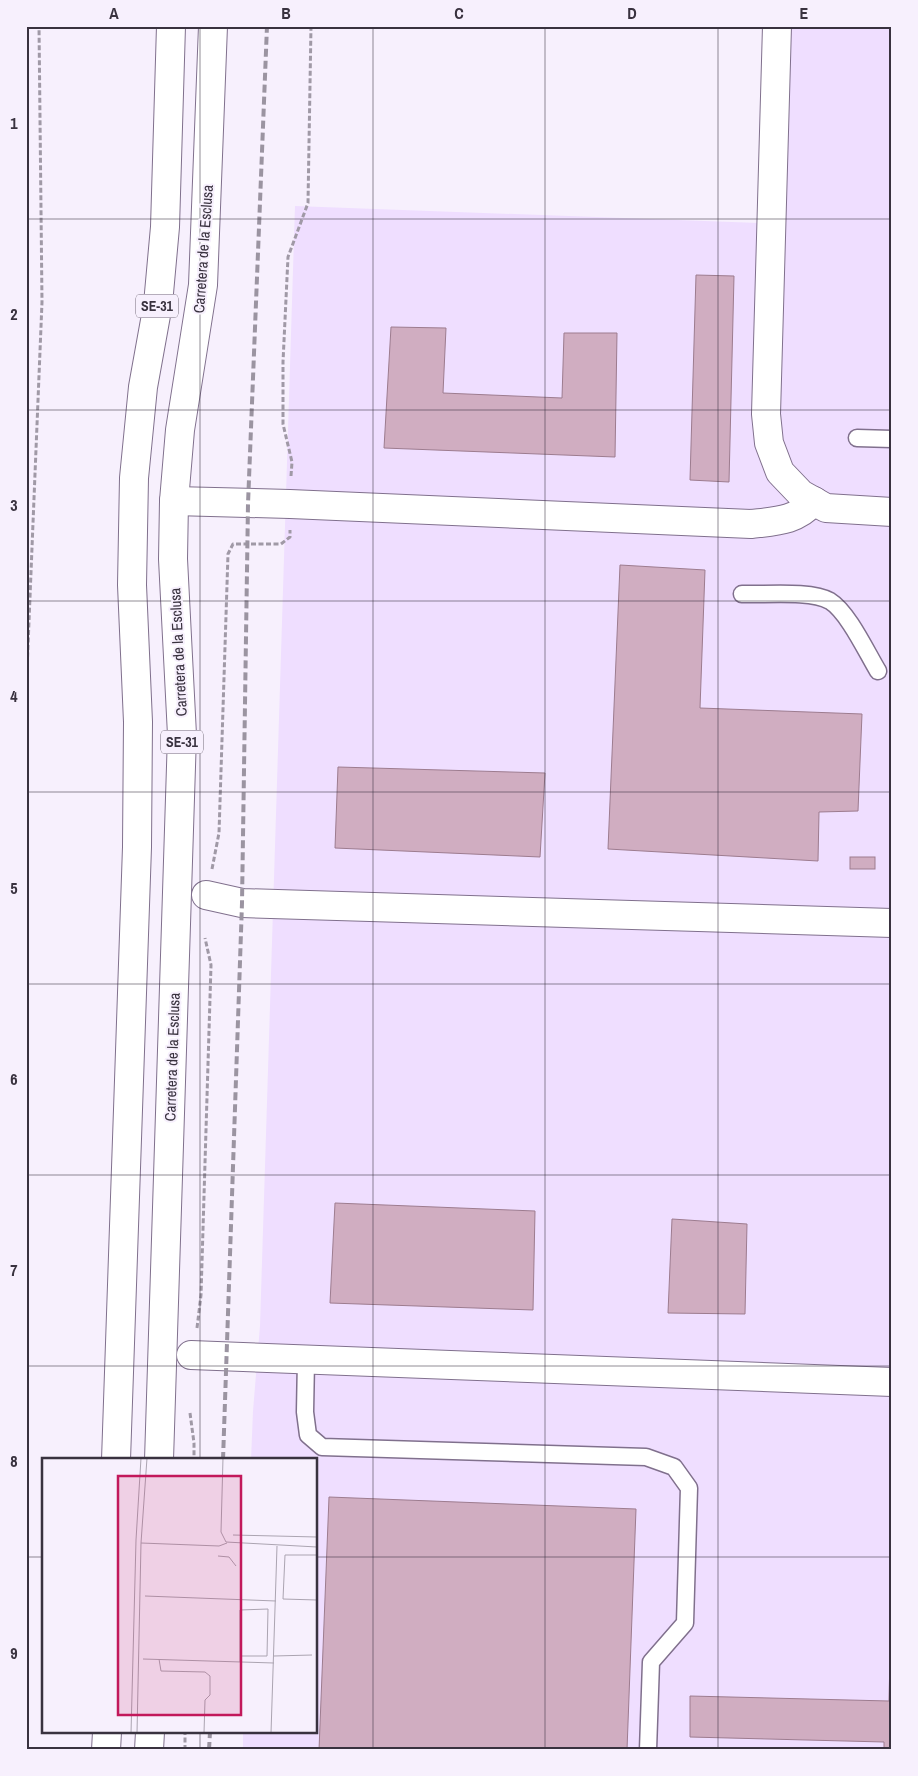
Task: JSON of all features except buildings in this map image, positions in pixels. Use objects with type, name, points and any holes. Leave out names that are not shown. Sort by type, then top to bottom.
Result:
[{"type":"main road","name":"SE-31","points":[[116,1458],[137,847],[138,722],[132,585],[134,478],[143,387],[158,304],[165,227],[171,26]]},
{"type":"main road","name":"Carretera de la Esclusa","points":[[159,1458],[182,735],[173,559],[174,501],[180,430],[203,284],[214,26]]},
{"type":"main road","points":[[777,26],[766,414],[769,444],[780,472],[801,494],[826,508],[892,512]]},
{"type":"main road","points":[[174,501],[290,504],[751,524],[782,521],[804,512],[814,500]]},
{"type":"main road","points":[[206,895],[242,903],[892,922]]},
{"type":"main road","points":[[191,1356],[892,1382]]},
{"type":"main road","points":[[106,1750],[107,1734]]},
{"type":"main road","points":[[149,1750],[150,1734]]},
{"type":"lane","points":[[857,438],[892,438]]},
{"type":"lane","points":[[742,594],[810,596],[830,602],[844,616],[878,671]]},
{"type":"lane","points":[[306,1360],[305,1412],[308,1435],[322,1447],[646,1457],[674,1467],[688,1488],[685,1623],[650,1662],[648,1750]]},
{"type":"path","points":[[26,694],[42,302],[39,26]]},
{"type":"path","points":[[191,1356],[201,1295],[211,965],[200,915],[219,833],[228,554],[233,544],[281,544],[290,537],[292,462],[283,424],[282,362],[288,257],[308,203],[310,26]]},
{"type":"path","points":[[189,1406],[194,1458]]},
{"type":"path","points":[[185,1734],[185,1750]]},
{"type":"shaded area","points":[[765,26],[892,26],[892,1750],[243,1750],[243,1734],[318,1734],[318,1458],[251,1458],[260,1326],[295,206],[759,223]]},
{"type":"railway","points":[[223,1458],[242,903],[248,504],[267,26]]},
{"type":"railway","points":[[209,1750],[210,1734]]}]
